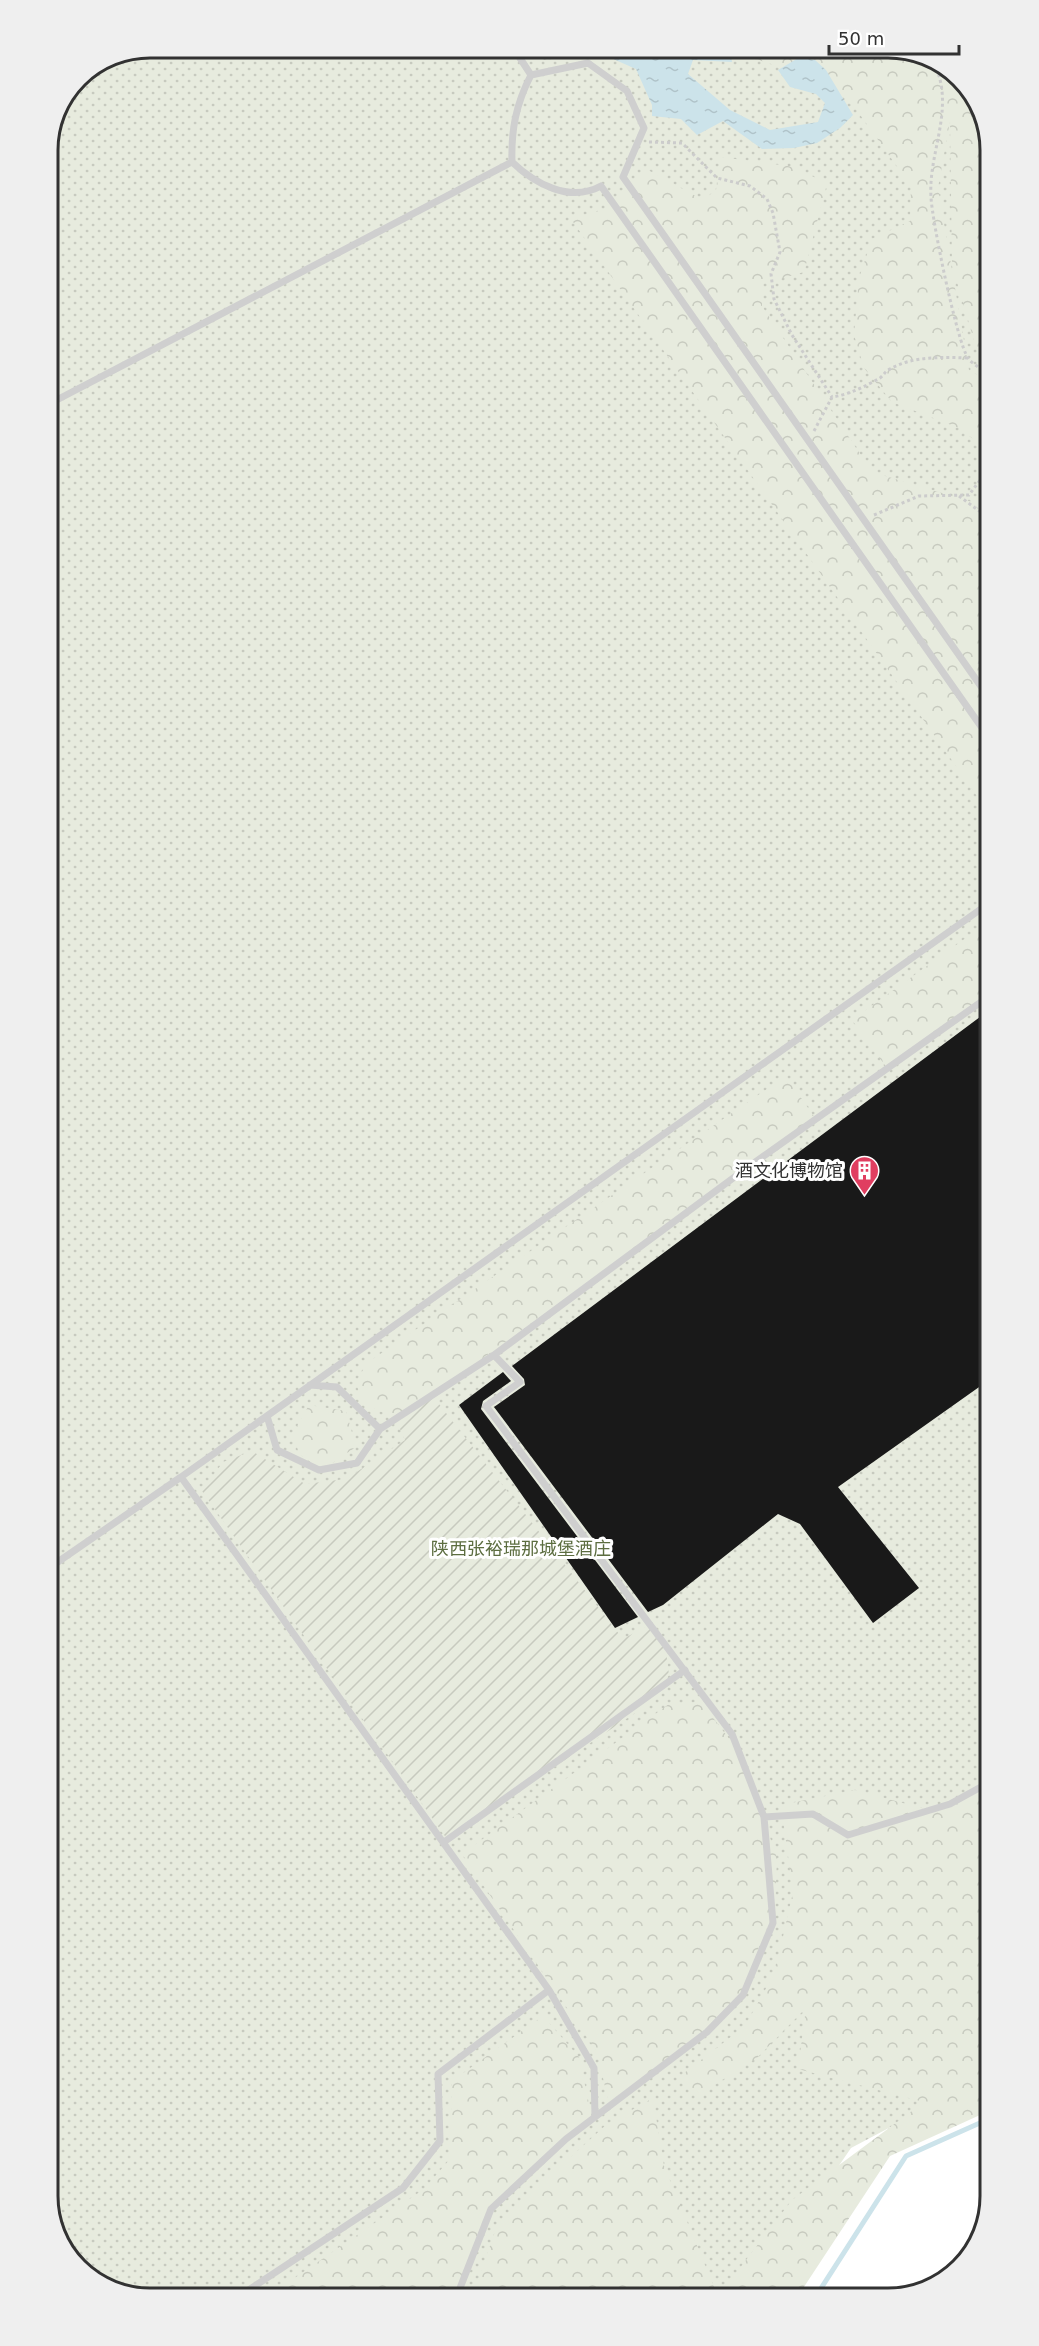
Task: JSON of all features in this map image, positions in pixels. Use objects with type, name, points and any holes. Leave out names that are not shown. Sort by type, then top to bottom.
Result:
[{"type":"lane","points":[[520,58],[531,75]]},
{"type":"lane","points":[[531,75],[588,63],[627,91],[644,128],[623,177],[980,684]]},
{"type":"lane","points":[[512,162],[511,133],[520,96],[531,75]]},
{"type":"lane","points":[[59,399],[512,162]]},
{"type":"lane","points":[[512,162],[546,187],[586,194],[601,186],[980,725]]},
{"type":"lane","points":[[58,1562],[980,910]]},
{"type":"lane","points":[[267,1416],[277,1450],[319,1470],[357,1463],[380,1429],[494,1355],[744,1170],[980,1003]]},
{"type":"lane","points":[[460,2287],[491,2209],[566,2139],[707,2032],[743,1995],[773,1923],[764,1817],[732,1734],[486,1406],[520,1382],[494,1355]]},
{"type":"lane","points":[[310,1385],[337,1387],[380,1429]]},
{"type":"lane","points":[[181,1477],[549,1990],[594,2068],[595,2118]]},
{"type":"lane","points":[[444,1842],[685,1670]]},
{"type":"lane","points":[[764,1817],[813,1814],[848,1835],[950,1803],[980,1787]]},
{"type":"lane","points":[[253,2287],[403,2188],[440,2141],[438,2074],[549,1990]]},
{"type":"path","points":[[940,75],[943,81],[941,121],[931,197],[953,312],[968,358],[980,368]]},
{"type":"path","points":[[637,141],[682,143],[717,178],[750,186],[767,199],[773,213],[780,252],[771,274],[774,299],[792,335],[832,397]]},
{"type":"path","points":[[832,397],[842,396],[882,377],[887,370],[903,363],[942,357],[968,358]]},
{"type":"path","points":[[808,440],[832,397]]},
{"type":"path","points":[[864,520],[919,496],[969,495],[980,480]]},
{"type":"path","points":[[959,496],[980,511]]},
{"type":"path","points":[[975,677],[980,663]]},
{"type":"green space","name":"陕西张裕瑞那城堡酒庄","points":[[151,58],[894,59],[918,63],[944,78],[965,99],[976,121],[980,139],[980,2080],[851,2148],[755,2288],[133,2286],[115,2280],[95,2268],[78,2251],[63,2225],[58,2195],[59,145],[60,133],[74,99],[99,74],[115,66],[133,60]]},
{"type":"green space","points":[[529,59],[559,59],[531,61]]},
{"type":"green space","points":[[754,59],[894,59],[918,63],[934,71],[958,90],[976,121],[980,139],[980,361],[952,265],[950,121],[938,188],[969,370],[980,376],[980,444],[959,428],[892,402],[864,368],[854,335],[859,278],[872,239],[910,221],[911,186],[838,84]]},
{"type":"green space","points":[[720,157],[795,167],[827,184],[804,272],[762,284],[762,306],[872,472],[972,502],[980,510],[980,794],[977,796],[571,219],[613,206],[648,170],[703,200],[716,190]]},
{"type":"green space","points":[[980,928],[980,1001],[887,1068],[852,1020]]},
{"type":"green space","points":[[786,1076],[815,1118],[432,1395],[395,1418],[362,1403],[356,1382],[367,1363]]},
{"type":"green space","points":[[432,1395],[623,1639],[649,1625],[665,1644],[669,1675],[650,1703],[447,1839],[202,1491],[223,1462],[252,1451],[305,1484],[346,1479],[405,1440],[395,1418]]},
{"type":"green space","points":[[309,1405],[346,1411],[356,1447],[322,1470],[299,1454],[293,1433]]},
{"type":"green space","points":[[701,1702],[743,1757],[777,1858],[775,1907],[730,2020],[609,2104],[597,2052],[462,1854],[669,1704]]},
{"type":"green space","points":[[855,1790],[936,1812],[980,1790],[980,2115],[890,2156],[803,2288],[725,2288],[792,2200],[924,2102],[798,2069],[806,2008],[757,2058],[700,2094],[679,2077],[745,2026],[775,1972],[793,1892],[781,1805]]},
{"type":"green space","points":[[543,2016],[579,2057],[592,2118],[485,2214],[462,2276],[462,2287],[281,2287],[424,2189],[450,2159],[452,2081]]},
{"type":"green space","points":[[653,2098],[664,2166],[714,2288],[478,2287],[479,2277],[498,2223],[607,2124]]},
{"type":"water","points":[[612,59],[731,59],[732,62],[693,60],[688,74],[730,110],[770,130],[818,122],[825,103],[816,94],[790,87],[778,70],[797,59],[815,60],[826,70],[853,115],[840,128],[817,143],[794,148],[762,149],[723,121],[697,135],[681,119],[652,116],[652,105],[636,69]]},
{"type":"building","name":"酒文化博物馆","points":[[980,1017],[980,1386],[838,1487],[919,1588],[873,1623],[800,1524],[778,1514],[663,1605],[648,1612],[494,1407],[525,1385],[524,1379],[512,1366]]},
{"type":"building","points":[[503,1372],[511,1381],[483,1401],[481,1409],[638,1617],[615,1628],[459,1405]]},
{"type":"waterway","points":[[821,2288],[906,2156],[980,2123]]},
{"type":"place","name":"酒文化博物馆","points":[[864,1196]]}]
